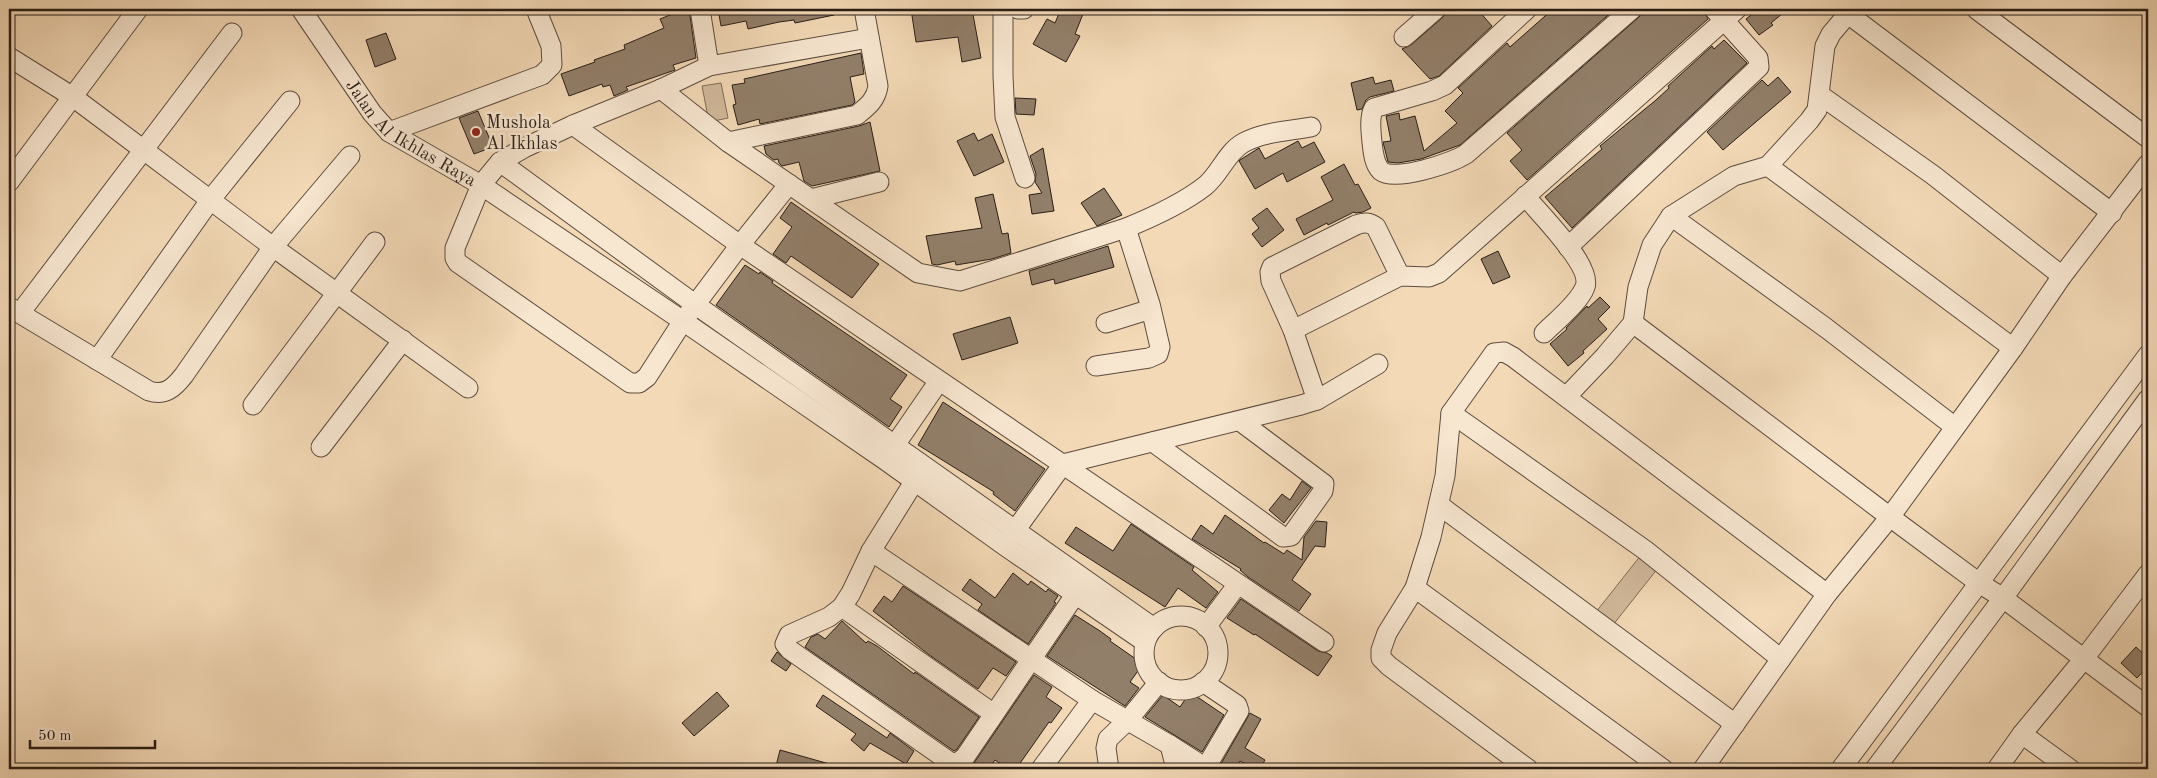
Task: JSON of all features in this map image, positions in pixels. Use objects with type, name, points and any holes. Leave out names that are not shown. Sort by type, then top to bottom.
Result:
[{"type":"street","points":[[11,174],[74,97],[138,9]]},
{"type":"street","name":"Jalan Al Ikhlas Raya","points":[[301,9],[372,113],[389,132],[481,185],[500,162],[524,148],[573,124],[661,89],[709,66],[869,38]]},
{"type":"street","points":[[389,132],[542,75],[552,65],[552,56],[536,9]]},
{"type":"street","points":[[700,9],[709,66]]},
{"type":"street","points":[[728,142],[857,115],[876,96],[878,86],[864,9]]},
{"type":"street","points":[[1002,9],[1006,118],[1025,178]]},
{"type":"street","points":[[1018,9],[1024,9]]},
{"type":"street","points":[[1404,37],[1436,9]]},
{"type":"street","points":[[1527,9],[1444,85],[1432,91],[1374,108],[1371,138],[1373,155],[1380,170],[1384,173],[1394,174],[1430,169],[1454,161],[1466,154],[1632,9]]},
{"type":"street","points":[[1976,9],[2148,138]]},
{"type":"street","points":[[1567,396],[1633,323],[1638,287],[1652,245],[1671,216],[1734,176],[1768,166],[1809,122],[1817,110],[1820,95],[1824,46],[1830,34],[1850,11],[2112,213]]},
{"type":"street","points":[[1292,330],[1400,276],[1429,277],[1439,273],[1725,13],[1758,58],[1759,67],[1568,247]]},
{"type":"street","points":[[232,33],[14,310],[148,391],[160,393],[169,390],[184,375],[273,247],[350,156]]},
{"type":"street","points":[[9,57],[74,97],[273,247],[338,292],[468,388]]},
{"type":"street","points":[[661,89],[728,142],[918,273],[960,281],[1126,228],[1179,202],[1206,186],[1235,148],[1259,137],[1311,127]]},
{"type":"street","points":[[1820,95],[1933,175],[2062,276]]},
{"type":"street","points":[[97,360],[211,199],[290,100]]},
{"type":"street","points":[[573,124],[740,245],[1324,642]]},
{"type":"street","points":[[500,162],[696,305],[890,453],[914,482],[1075,594],[1149,635]]},
{"type":"street","points":[[1703,769],[1826,594],[1890,517],[2013,348],[2062,276],[2148,164]]},
{"type":"street","points":[[1768,166],[2013,348]]},
{"type":"street","points":[[811,199],[879,182]]},
{"type":"street","points":[[789,184],[683,321],[647,377],[639,383],[630,383],[458,263],[456,258],[455,248],[481,185],[683,321],[890,453],[1015,529],[1149,635]]},
{"type":"street","points":[[1525,196],[1568,247],[1586,277],[1586,286],[1581,295],[1544,334]]},
{"type":"street","points":[[1671,216],[1826,328],[1955,426]]},
{"type":"street","points":[[1317,400],[1292,330],[1271,281],[1270,272],[1277,264],[1364,222],[1371,223],[1376,227],[1400,276]]},
{"type":"street","points":[[1096,366],[1149,358],[1158,354],[1160,347],[1151,309],[1126,228]]},
{"type":"street","points":[[253,405],[375,242]]},
{"type":"street","points":[[1106,323],[1151,309]]},
{"type":"street","points":[[1633,323],[1890,517],[1979,583],[2003,598],[2148,707]]},
{"type":"street","points":[[321,447],[403,340]]},
{"type":"street","points":[[1528,769],[1389,666],[1382,658],[1381,650],[1387,633],[1415,588],[1446,476],[1451,412],[1494,353],[1498,352],[1513,357],[1567,396],[1826,594]]},
{"type":"street","points":[[1841,769],[2148,355]]},
{"type":"street","points":[[1005,546],[1015,529],[1063,464],[1240,422],[1317,400],[1378,364]]},
{"type":"street","points":[[890,453],[939,381]]},
{"type":"street","points":[[1874,769],[2003,598],[2148,399]]},
{"type":"street","points":[[1451,412],[1645,550],[1781,658]]},
{"type":"street","points":[[1153,442],[1283,537],[1291,536],[1324,491],[1324,484],[1240,422]]},
{"type":"street","points":[[914,482],[871,551],[851,593],[842,607],[829,616],[789,635],[786,640],[786,647],[950,762],[957,763],[965,757],[1075,594]]},
{"type":"street","points":[[1439,505],[1735,724]]},
{"type":"street","points":[[871,551],[1092,700],[1170,745],[1205,769],[1239,711],[1237,705],[1202,682]]},
{"type":"street","points":[[1997,769],[2022,734],[2083,660],[2148,574]]},
{"type":"street","points":[[1206,627],[1238,584]]},
{"type":"street","points":[[1415,588],[1663,769]]},
{"type":"street","points":[[842,607],[994,714]]},
{"type":"street","points":[[1184,616],[1200,621],[1212,632],[1218,648],[1217,664],[1208,678],[1194,688],[1178,690],[1162,685],[1150,674],[1144,658],[1149,635],[1167,618],[1184,616]]},
{"type":"street","points":[[1109,769],[1106,748],[1108,739],[1128,720],[1159,682]]},
{"type":"street","points":[[1041,769],[1092,700]]},
{"type":"street","points":[[2022,734],[2070,769]]},
{"type":"street","points":[[1170,745],[1176,769]]},
{"type":"shaded area","points":[[721,83],[728,118],[709,122],[702,86]]},
{"type":"shaded area","points":[[1645,550],[1662,563],[1609,630],[1592,617]]},
{"type":"building","points":[[689,9],[696,58],[673,65],[675,70],[626,87],[628,90],[614,96],[610,85],[603,87],[602,84],[569,96],[561,74],[625,49],[624,45],[664,28],[660,19]]},
{"type":"building","points":[[718,9],[833,9],[834,15],[795,23],[794,20],[779,22],[748,29],[746,21],[721,26]]},
{"type":"building","points":[[911,9],[954,9],[954,12],[972,9],[981,58],[962,62],[958,37],[916,42]]},
{"type":"building","points":[[1061,9],[1085,9],[1075,34],[1080,36],[1066,62],[1033,44],[1047,19],[1055,23]]},
{"type":"building","points":[[1447,9],[1477,9],[1492,26],[1439,76],[1430,79],[1402,49],[1411,45],[1443,17]]},
{"type":"building","points":[[1553,9],[1615,9],[1460,145],[1421,159],[1398,163],[1388,162],[1383,142],[1391,141],[1386,116],[1399,113],[1400,120],[1415,116],[1424,151],[1457,123],[1445,111],[1463,93],[1458,88],[1507,43],[1510,47]]},
{"type":"building","points":[[1643,9],[1703,9],[1708,19],[1527,180],[1510,161],[1522,150],[1507,133],[1639,17]]},
{"type":"building","points":[[1759,9],[1788,9],[1771,23],[1773,25],[1759,35],[1746,19]]},
{"type":"building","points":[[386,33],[396,59],[375,67],[366,40]]},
{"type":"building","points":[[1724,40],[1747,63],[1572,228],[1545,197],[1602,149],[1600,146],[1656,100],[1669,88],[1668,86],[1712,46],[1714,49]]},
{"type":"building","points":[[861,53],[864,74],[850,77],[855,102],[852,105],[760,124],[759,119],[738,125],[733,105],[736,104],[732,85],[745,83],[744,79]]},
{"type":"building","points":[[1373,77],[1375,84],[1391,80],[1394,91],[1370,97],[1366,100],[1362,109],[1357,110],[1351,83]]},
{"type":"building","points":[[1778,77],[1791,92],[1723,150],[1707,132],[1762,80],[1768,86]]},
{"type":"building","points":[[1015,98],[1036,99],[1034,115],[1016,114]]},
{"type":"building","name":"Mushola Al Ikhlas","points":[[478,111],[493,147],[474,154],[459,118]]},
{"type":"building","points":[[870,122],[880,171],[812,186],[804,181],[799,162],[782,166],[778,159],[774,160],[766,154],[764,146]]},
{"type":"building","points":[[974,133],[978,141],[992,134],[1004,162],[974,176],[957,141]]},
{"type":"building","points":[[1298,141],[1302,148],[1314,142],[1325,162],[1287,182],[1283,173],[1255,189],[1239,161],[1259,148],[1265,159]]},
{"type":"building","points":[[1043,148],[1054,211],[1032,214],[1029,195],[1042,193],[1035,182],[1036,174],[1030,156]]},
{"type":"building","points":[[1344,164],[1355,185],[1358,184],[1371,208],[1363,212],[1354,212],[1304,235],[1296,219],[1333,200],[1321,177]]},
{"type":"building","points":[[1104,188],[1122,215],[1097,226],[1081,203]]},
{"type":"building","points":[[993,194],[1002,234],[1008,233],[1011,253],[992,259],[956,265],[955,261],[937,265],[932,264],[926,236],[982,228],[975,198]]},
{"type":"building","points":[[791,202],[879,264],[852,298],[791,256],[786,263],[773,254],[792,227],[780,218]]},
{"type":"building","points":[[1267,208],[1284,230],[1262,247],[1252,234],[1259,228],[1252,219]]},
{"type":"building","points":[[1108,246],[1114,267],[1055,284],[1054,279],[1032,285],[1029,271]]},
{"type":"building","points":[[1498,251],[1510,277],[1493,284],[1481,259]]},
{"type":"building","points":[[745,265],[759,274],[760,272],[773,281],[772,283],[907,375],[890,399],[902,407],[889,427],[716,305]]},
{"type":"building","points":[[1600,297],[1610,307],[1598,319],[1607,329],[1583,351],[1584,353],[1568,366],[1550,344],[1567,329],[1587,306],[1588,308]]},
{"type":"building","points":[[1010,317],[1018,343],[962,360],[953,334]]},
{"type":"building","points":[[943,402],[1045,469],[1015,511],[993,494],[994,492],[918,445]]},
{"type":"building","points":[[1302,481],[1311,488],[1284,523],[1269,510],[1282,494],[1290,500]]},
{"type":"building","points":[[1225,515],[1264,543],[1284,554],[1287,550],[1302,560],[1304,537],[1316,521],[1327,522],[1325,547],[1315,546],[1292,580],[1311,594],[1299,611],[1248,577],[1241,569],[1192,539],[1201,525],[1213,534]]},
{"type":"building","points":[[1131,524],[1194,567],[1192,570],[1218,592],[1206,608],[1178,588],[1165,607],[1065,543],[1076,527],[1113,551]]},
{"type":"building","points":[[1013,573],[1028,585],[1031,581],[1046,592],[1048,589],[1058,596],[1054,602],[1056,603],[1028,644],[978,610],[982,604],[962,590],[970,579],[995,598]]},
{"type":"building","points":[[903,586],[1016,662],[1006,676],[993,668],[978,689],[928,654],[873,611],[884,596],[892,602]]},
{"type":"building","points":[[1241,599],[1318,651],[1332,656],[1318,676],[1255,634],[1227,618]]},
{"type":"building","points":[[1075,615],[1100,631],[1111,639],[1110,641],[1143,664],[1130,682],[1139,688],[1125,706],[1047,656]]},
{"type":"building","points":[[842,621],[866,643],[868,641],[877,646],[914,674],[915,672],[979,717],[957,749],[954,751],[805,647],[811,637],[818,634],[825,639]]},
{"type":"building","points":[[2136,647],[2148,658],[2148,666],[2137,678],[2121,663]]},
{"type":"building","points":[[777,652],[791,664],[786,671],[771,661]]},
{"type":"building","points":[[1034,675],[1052,687],[1046,697],[1062,708],[1051,723],[1049,722],[1016,769],[1008,769],[995,760],[989,769],[967,769],[974,763]]},
{"type":"building","points":[[717,692],[729,706],[694,736],[682,723]]},
{"type":"building","points":[[1190,692],[1224,715],[1202,752],[1145,717],[1163,695],[1180,707]]},
{"type":"building","points":[[823,695],[887,738],[890,733],[914,751],[906,764],[870,743],[864,751],[851,740],[856,734],[816,706]]},
{"type":"building","points":[[1250,713],[1261,719],[1245,748],[1265,760],[1260,769],[1255,769],[1240,761],[1235,769],[1218,769]]},
{"type":"building","points":[[780,750],[833,765],[832,769],[785,769],[776,766]]},
{"type":"place","name":"Mushola Al Ikhlas","points":[[476,132]]}]
